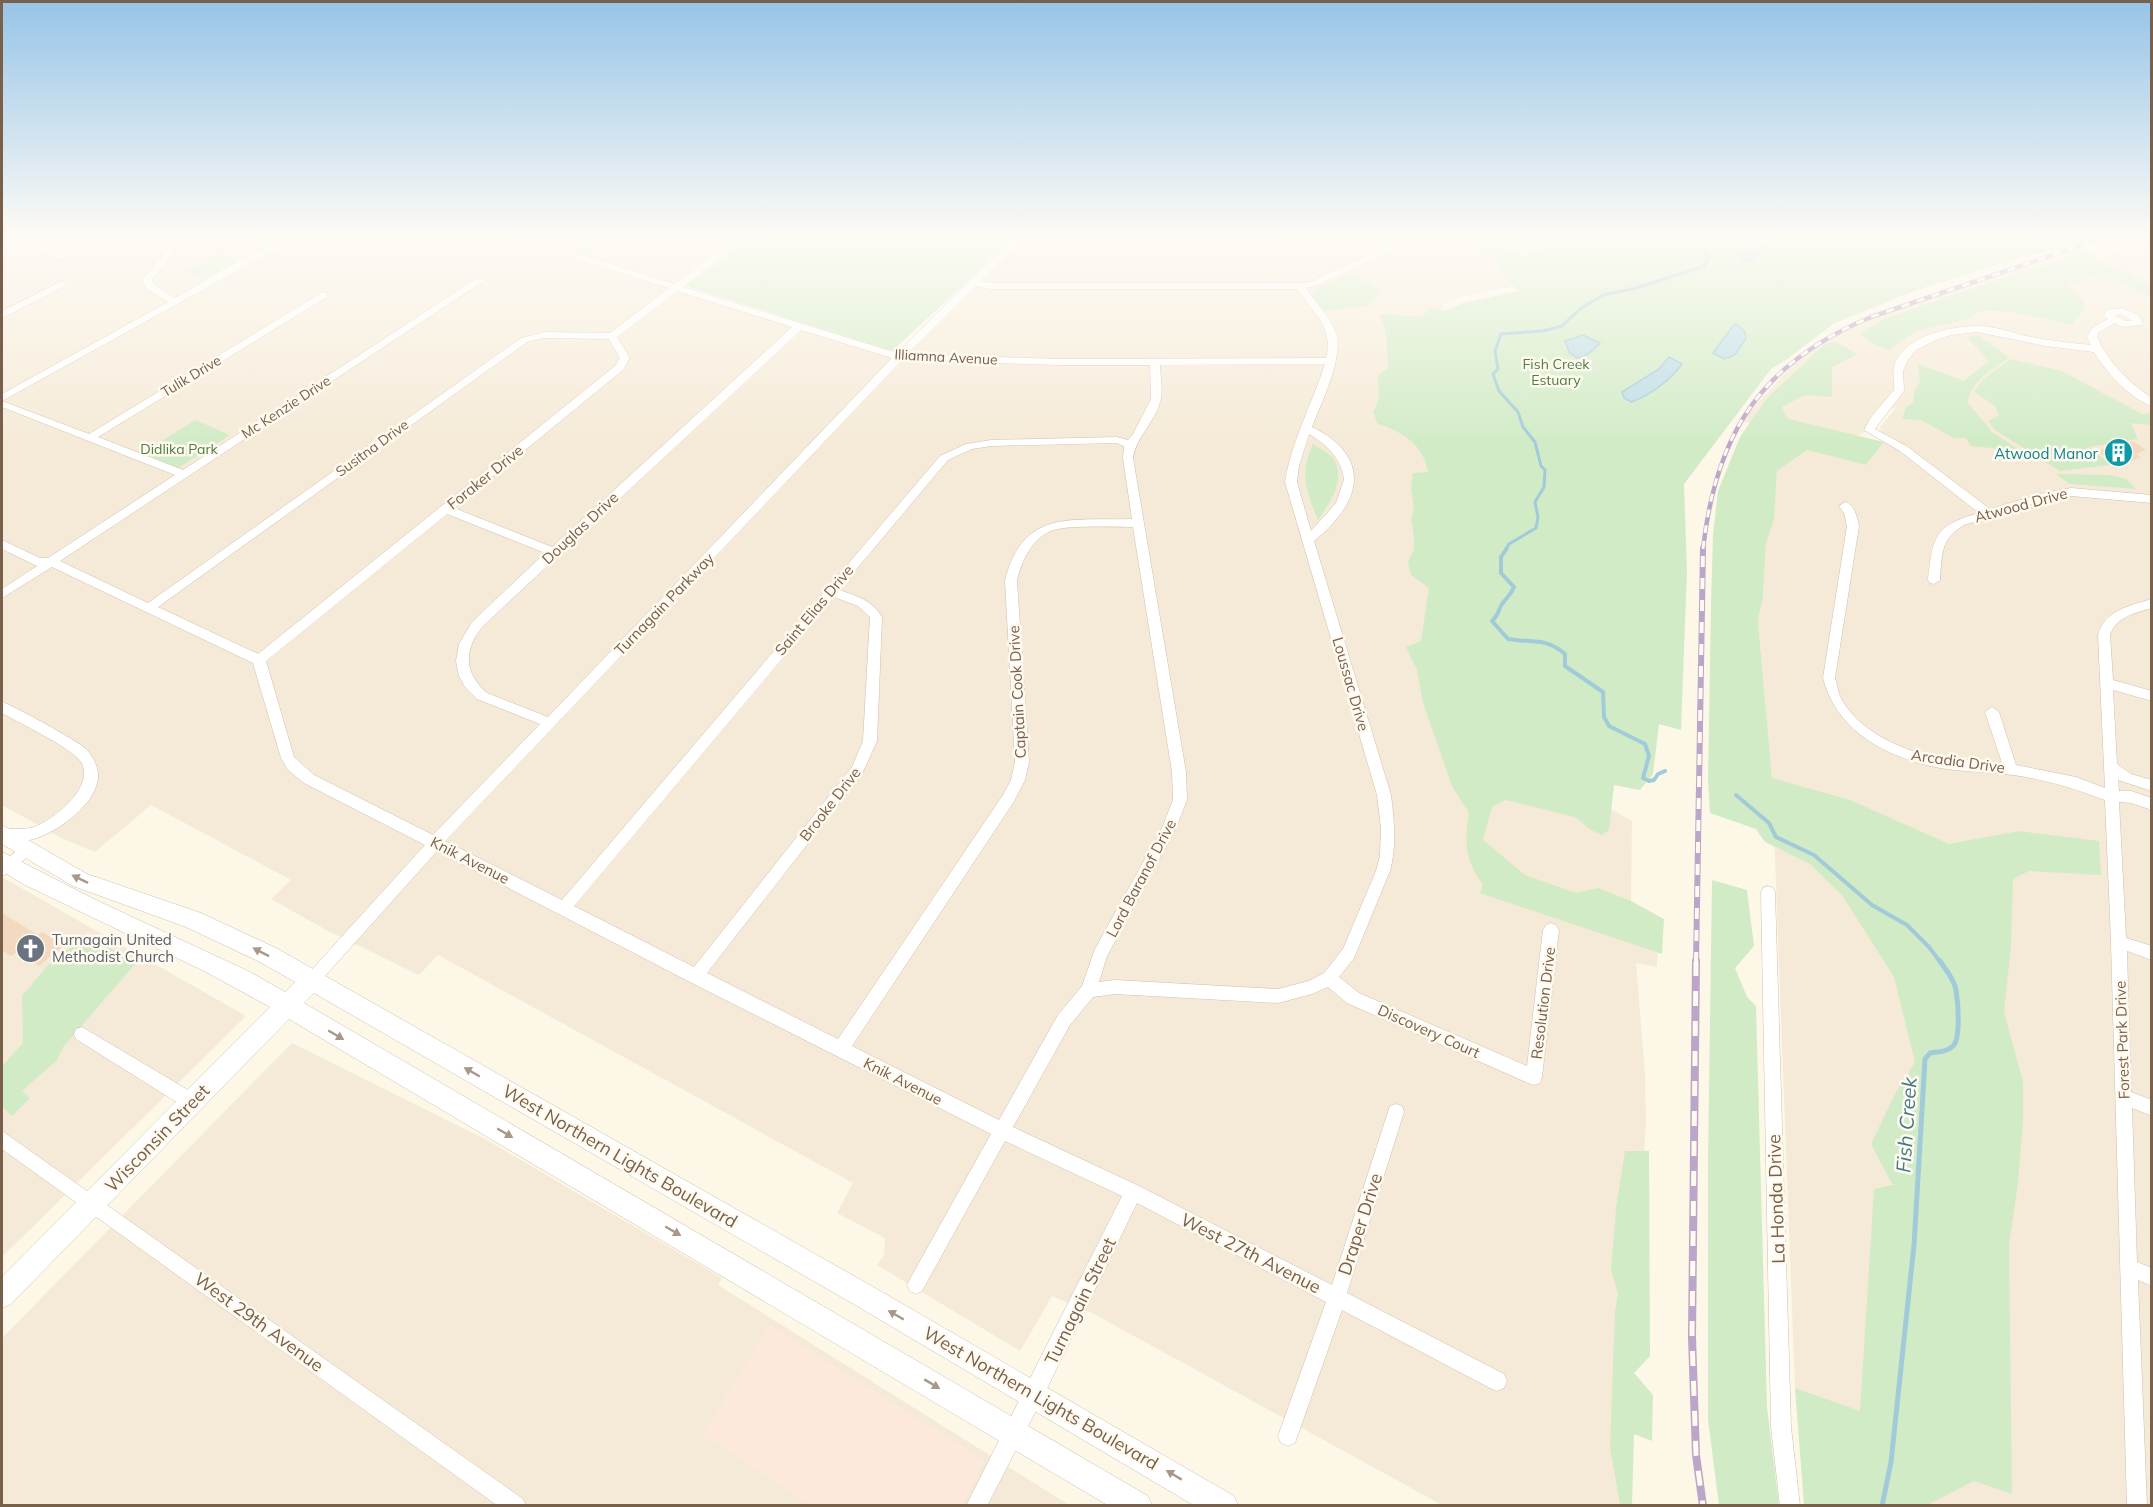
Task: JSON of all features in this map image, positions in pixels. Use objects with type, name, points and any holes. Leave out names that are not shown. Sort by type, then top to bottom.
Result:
[{"type":"main road","name":"West Northern Lights Boulevard","points":[[2,834],[32,841],[80,880],[193,920],[268,955],[1034,1394],[1224,1506]]},
{"type":"main road","points":[[4,865],[72,901],[221,968],[1138,1506]]},
{"type":"main road","name":"Wisconsin Street","points":[[2,1295],[312,980]]},
{"type":"street","points":[[2,315],[21,305]]},
{"type":"street","points":[[2,398],[168,305]]},
{"type":"street","name":"Tulik Drive","points":[[88,438],[307,305]]},
{"type":"street","name":"Mc Kenzie Drive","points":[[2,594],[440,305]]},
{"type":"street","points":[[612,336],[652,305]]},
{"type":"street","name":"Illiamna Avenue","points":[[732,305],[899,357],[1019,362],[1329,361]]},
{"type":"street","name":"Turnagain Parkway","points":[[312,980],[435,843],[899,357],[952,305]]},
{"type":"street","name":"Loussac Drive","points":[[1089,990],[1115,987],[1278,996],[1312,987],[1329,978],[1349,953],[1383,872],[1388,856],[1388,828],[1384,795],[1291,482],[1293,460],[1334,346],[1332,333],[1313,305]]},
{"type":"street","points":[[2114,320],[2095,330],[2092,337],[2096,349],[2120,380],[2151,403]]},
{"type":"street","name":"Douglas Drive","points":[[550,723],[482,696],[475,691],[464,674],[462,656],[474,628],[799,326]]},
{"type":"street","points":[[1987,513],[1904,448],[1869,430],[1875,419],[1899,391],[1899,366],[1907,353],[1921,342],[1953,330],[1986,329],[2046,343],[2096,349]]},
{"type":"street","name":"Susitna Drive","points":[[149,608],[524,340],[544,335],[612,336]]},
{"type":"street","name":"Foraker Drive","points":[[259,660],[622,365],[625,358],[612,336]]},
{"type":"street","points":[[1130,444],[1138,436],[1154,406],[1156,399],[1155,362]]},
{"type":"street","points":[[2,404],[183,474]]},
{"type":"street","points":[[1305,428],[1328,442],[1350,475],[1346,490],[1328,524],[1309,539]]},
{"type":"street","name":"Saint Elias Drive","points":[[564,908],[938,464],[951,454],[970,446],[991,443],[1117,440],[1130,444]]},
{"type":"street","name":"Lord Baranof Drive","points":[[916,1285],[1064,1020],[1089,990],[1100,954],[1168,830],[1180,800],[1179,772],[1128,458],[1130,444]]},
{"type":"street","name":"Atwood Drive","points":[[1934,580],[1937,543],[1944,532],[1960,522],[2044,497],[2071,492],[2151,499]]},
{"type":"street","name":"Arcadia Drive","points":[[1845,506],[1854,526],[1829,678],[1830,687],[1840,707],[1865,732],[1885,745],[1908,755],[1932,761],[2010,768],[2076,783],[2111,796],[2131,797],[2151,804]]},
{"type":"street","points":[[445,509],[554,552]]},
{"type":"street","name":"Captain Cook Drive","points":[[840,1050],[1008,799],[1018,780],[1022,762],[1011,581],[1016,563],[1039,531],[1050,526],[1137,522]]},
{"type":"street","points":[[2,544],[38,562],[51,562],[259,660]]},
{"type":"street","name":"Brooke Drive","points":[[695,976],[857,770],[868,751],[876,617],[863,604],[830,591]]},
{"type":"street","name":"Forest Park Drive","points":[[2137,1506],[2119,942],[2104,635],[2107,624],[2117,616],[2151,603]]},
{"type":"street","name":"Knik Avenue","points":[[259,660],[284,747],[293,766],[309,778],[1002,1131]]},
{"type":"street","points":[[2106,683],[2151,696]]},
{"type":"street","points":[[2,707],[80,751],[88,761],[91,773],[81,800],[4,865]]},
{"type":"street","points":[[1992,712],[2010,768]]},
{"type":"street","points":[[2112,768],[2126,778],[2151,786]]},
{"type":"street","name":"La Honda Drive","points":[[1768,892],[1781,1427],[1790,1506]]},
{"type":"street","name":"Resolution Drive","points":[[1534,1077],[1551,930]]},
{"type":"street","points":[[2119,942],[2151,953]]},
{"type":"street","name":"Discovery Court","points":[[1329,978],[1353,998],[1534,1077]]},
{"type":"street","points":[[82,1034],[192,1102]]},
{"type":"street","points":[[2124,1097],[2151,1108]]},
{"type":"street","name":"Draper Drive","points":[[1288,1436],[1337,1297],[1396,1112]]},
{"type":"street","name":"West 27th Avenue","points":[[1002,1131],[1133,1192],[1497,1381]]},
{"type":"street","name":"West 29th Avenue","points":[[2,1139],[516,1506]]},
{"type":"street","name":"Turnagain Street","points":[[976,1506],[1133,1192]]},
{"type":"street","points":[[2128,1267],[2151,1277]]},
{"type":"shaded area","points":[[2,305],[731,305],[899,357],[952,305],[1444,305],[1428,326],[1580,792],[1632,821],[1631,901],[1659,917],[1657,967],[1636,963],[1645,1074],[1646,1123],[1622,1505],[1442,1505],[1094,1314],[1052,1296],[1020,1351],[877,1265],[884,1255],[885,1238],[837,1213],[853,1183],[438,955],[419,975],[328,931],[271,899],[291,880],[151,805],[95,852],[63,839],[2,805]]},
{"type":"shaded area","points":[[1906,305],[2151,305],[2151,1505],[1925,1505],[1911,1431],[1795,1388],[1772,778],[1758,621],[1763,597],[1766,543],[1774,520],[1777,471],[1807,450],[1866,465],[1884,442],[1880,427],[1897,409],[1886,407],[1869,430],[1844,442],[1740,421],[1804,354],[1866,319]]},
{"type":"shaded area","points":[[2,877],[246,1016],[2,1257]]},
{"type":"shaded area","points":[[292,1043],[485,1139],[722,1278],[718,1285],[1069,1505],[2,1506],[2,1338]]},
{"type":"shaded area","points":[[770,1325],[984,1461],[962,1505],[811,1505],[703,1435]]},
{"type":"green space","points":[[747,305],[941,305],[892,351]]},
{"type":"green space","points":[[1319,305],[1368,305],[1367,306],[1324,311]]},
{"type":"green space","name":"Fish Creek Estuary","points":[[1457,305],[1879,305],[1833,324],[1771,369],[1684,484],[1687,571],[1681,730],[1659,724],[1653,774],[1640,790],[1614,785],[1609,830],[1602,835],[1591,830],[1575,817],[1506,800],[1492,807],[1483,840],[1525,875],[1576,893],[1598,888],[1631,901],[1664,919],[1662,954],[1480,893],[1483,885],[1467,851],[1469,813],[1452,786],[1423,703],[1417,670],[1406,647],[1421,641],[1429,588],[1411,575],[1408,562],[1414,549],[1411,518],[1414,510],[1411,489],[1413,473],[1428,472],[1417,446],[1403,435],[1377,423],[1373,412],[1379,399],[1378,375],[1388,368],[1386,331],[1379,314],[1421,317],[1430,307],[1443,311]]},
{"type":"green space","points":[[1923,305],[2084,305],[2084,310],[2071,325],[2014,313],[1982,311],[1968,318],[1918,331],[1890,351],[1874,344],[1860,333],[1882,320]]},
{"type":"green space","points":[[1979,335],[2008,358],[1977,383],[1968,403],[1992,432],[2021,451],[1971,446],[1966,438],[1954,438],[1921,420],[1902,419],[1906,407],[1913,403],[1915,389],[1920,381],[1918,364],[1964,381],[1989,361],[1967,337]]},
{"type":"green space","points":[[1836,342],[1857,354],[1832,367],[1832,397],[1805,395],[1782,407],[1788,419],[1884,442],[1866,465],[1807,450],[1777,471],[1774,520],[1766,543],[1763,597],[1758,621],[1772,778],[1850,800],[1949,844],[2019,831],[2099,841],[2101,875],[2029,871],[2013,879],[2011,946],[2004,1012],[2023,1082],[2023,1121],[2018,1183],[2009,1245],[2012,1494],[1974,1481],[1927,1505],[1804,1505],[1795,1388],[1860,1411],[1874,1189],[1897,1184],[1892,1184],[1871,1144],[1895,1094],[1915,1062],[1894,977],[1842,895],[1810,864],[1765,842],[1756,829],[1710,813],[1708,781],[1711,605],[1713,535],[1718,491],[1740,437],[1768,397],[1825,344]]},
{"type":"green space","points":[[2011,359],[2062,371],[2142,414],[2151,413],[2151,425],[2131,423],[2138,439],[2089,447],[2111,465],[2060,471],[1995,430],[1988,421],[1999,415],[1995,406],[1974,392],[1983,379]]},
{"type":"green space","name":"Didlika Park","points":[[195,420],[230,435],[178,468],[143,453]]},
{"type":"green space","points":[[1313,444],[1333,458],[1338,474],[1335,490],[1318,520],[1307,491],[1305,473]]},
{"type":"green space","points":[[2056,474],[2111,475],[2126,479],[2136,489],[2070,484]]},
{"type":"green space","points":[[1712,880],[1747,890],[1754,946],[1735,968],[1747,997],[1756,1006],[1767,1407],[1779,1505],[1719,1505],[1708,1420],[1708,1161]]},
{"type":"green space","points":[[87,935],[136,963],[63,1047],[57,1060],[22,1091],[30,1098],[12,1116],[2,1107],[2,1066],[23,1043],[22,996],[48,965]]},
{"type":"green space","points":[[1625,1151],[1649,1151],[1650,1356],[1634,1373],[1653,1395],[1652,1441],[1634,1434],[1632,1506],[1620,1505],[1610,1447],[1615,1311],[1618,1294],[1611,1270],[1616,1208]]},
{"type":"water","points":[[1736,324],[1745,332],[1746,338],[1735,355],[1724,359],[1713,353],[1732,327]]},
{"type":"water","points":[[1583,335],[1600,343],[1587,355],[1577,358],[1569,352],[1565,341]]},
{"type":"water","points":[[1669,357],[1682,364],[1672,376],[1652,392],[1638,399],[1631,402],[1624,398],[1622,392],[1659,369]]},
{"type":"building","name":"Atwood Manor","points":[[2133,441],[2146,450],[2136,454],[2141,457],[2123,465],[2097,452],[2117,443],[2122,446]]},
{"type":"building","name":"Turnagain United Methodist Church","points":[[2,913],[38,935],[42,932],[64,945],[39,966],[17,952],[11,956],[2,950]]},
{"type":"waterway","name":"Fish Creek","points":[[1506,549],[1509,544],[1536,528],[1538,517],[1535,502],[1544,487],[1545,470],[1541,466],[1535,442],[1523,427],[1518,412],[1499,391],[1493,374],[1498,369],[1495,351],[1501,334],[1543,331],[1562,326],[1586,305]]},
{"type":"waterway","name":"Fish Creek","points":[[1507,548],[1501,557],[1501,573],[1514,587],[1492,621],[1508,639],[1545,643],[1565,654],[1565,666],[1603,692],[1604,717],[1609,726],[1645,744],[1649,756],[1643,778],[1649,781],[1654,780],[1658,774],[1665,771]]},
{"type":"waterway","name":"Fish Creek","points":[[1736,795],[1769,823],[1776,837],[1814,855],[1872,905],[1907,925],[1941,963]]},
{"type":"waterway","name":"Fish Creek","points":[[1882,1506],[1891,1462],[1914,1245],[1925,1059],[1930,1053],[1951,1048],[1956,1042],[1958,1028],[1955,986],[1940,961]]},
{"type":"railway","points":[[1703,549],[1709,508],[1719,470],[1733,437],[1751,407],[1773,380],[1800,356],[1833,335],[1871,317],[1905,305]]},
{"type":"railway","points":[[1696,963],[1703,548]]},
{"type":"railway","points":[[1696,961],[1692,1337],[1696,1455],[1703,1506]]},
{"type":"place","name":"Atwood Manor","points":[[2119,453]]},
{"type":"place","name":"Turnagain United Methodist Church","points":[[31,948]]}]
